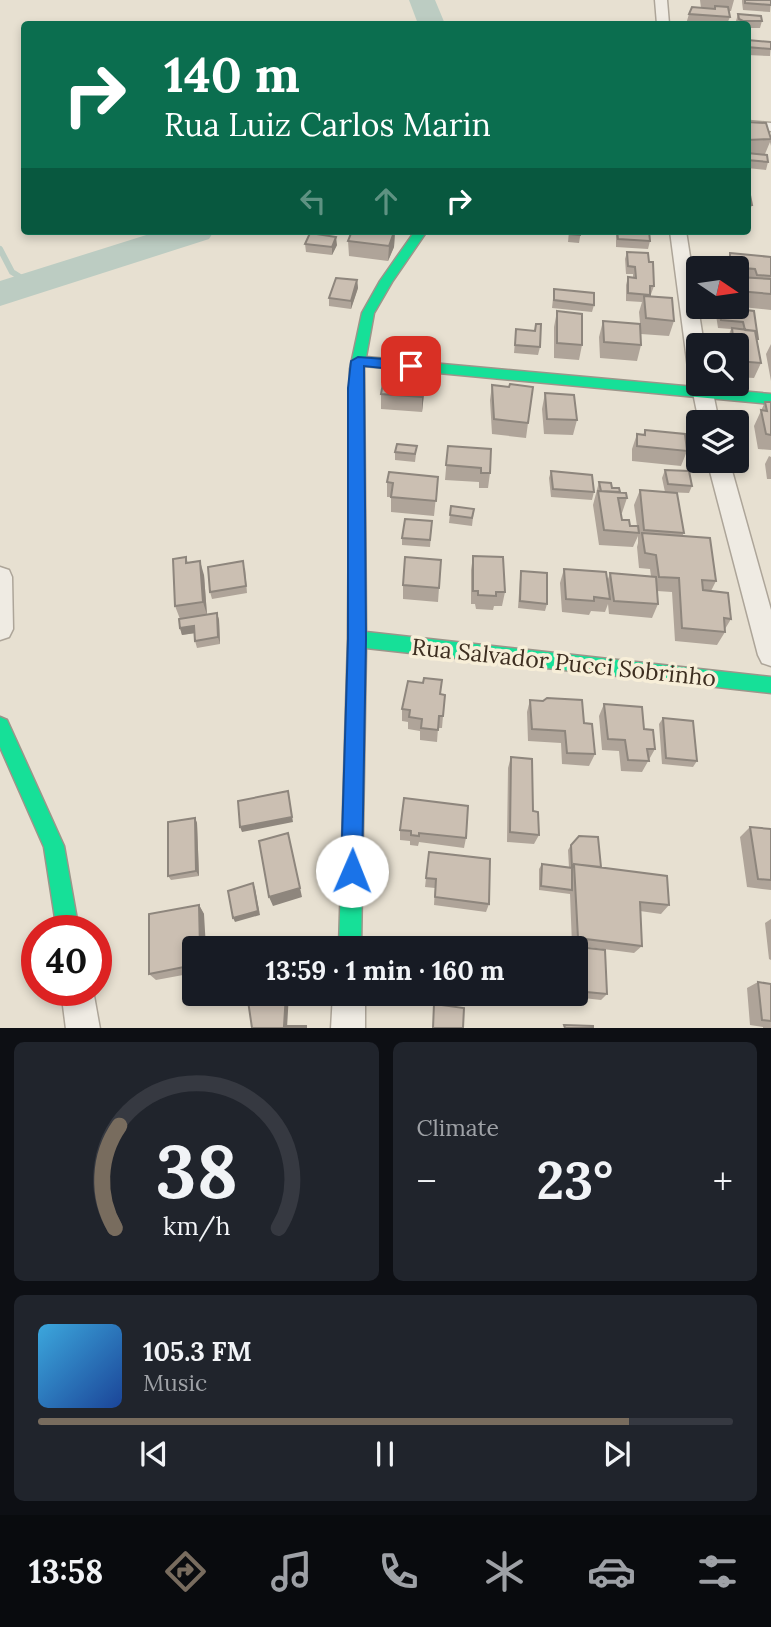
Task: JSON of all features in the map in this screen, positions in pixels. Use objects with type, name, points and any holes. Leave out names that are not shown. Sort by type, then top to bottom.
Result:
[{"type":"street","points":[[661,0],[663,21]]},
{"type":"street","points":[[751,125],[771,127]]},
{"type":"street","points":[[350,936],[357,639],[355,388],[368,314],[378,294],[418,235]]},
{"type":"street","points":[[679,235],[693,333]]},
{"type":"street","points":[[358,361],[686,387]]},
{"type":"street","points":[[749,395],[771,399]]},
{"type":"street","points":[[722,473],[771,655]]},
{"type":"street","points":[[0,577],[0,629]]},
{"type":"street","name":"Rua Salvador Pucci Sobrinho","points":[[357,639],[771,685]]},
{"type":"street","points":[[0,726],[12,760],[50,836],[59,870],[66,915]]},
{"type":"street","points":[[80,1006],[83,1028]]},
{"type":"street","points":[[348,1028],[349,1006]]},
{"type":"building","points":[[745,0],[771,0],[771,5],[745,3]]},
{"type":"building","points":[[715,6],[728,7],[730,17],[689,14],[692,7],[715,9]]},
{"type":"building","points":[[738,14],[761,16],[762,21],[743,21]]},
{"type":"building","points":[[751,40],[771,42],[771,49],[751,47]]},
{"type":"building","points":[[751,122],[766,123],[771,139],[751,140]]},
{"type":"building","points":[[751,153],[767,155],[768,162],[751,160]]},
{"type":"building","points":[[309,235],[336,237],[332,247],[305,244]]},
{"type":"building","points":[[350,235],[393,235],[389,246],[348,241]]},
{"type":"building","points":[[618,235],[649,235],[650,241],[618,239]]},
{"type":"building","points":[[627,252],[648,253],[649,262],[653,262],[654,286],[650,286],[650,295],[628,293],[628,277],[636,278],[635,267],[628,266]]},
{"type":"building","points":[[730,253],[771,257],[771,276],[757,275],[755,269],[749,269],[749,256],[730,256]]},
{"type":"building","points":[[336,278],[357,280],[351,301],[329,298]]},
{"type":"building","points":[[749,278],[771,279],[771,294],[749,292]]},
{"type":"building","points":[[554,289],[594,293],[594,305],[554,300]]},
{"type":"building","points":[[644,296],[672,298],[674,321],[646,318]]},
{"type":"building","points":[[749,310],[754,311],[758,339],[755,331],[745,330],[743,322],[721,320],[749,319]]},
{"type":"building","points":[[557,311],[582,314],[582,345],[557,343]]},
{"type":"building","points":[[603,321],[640,324],[641,345],[604,342]]},
{"type":"building","points":[[536,324],[541,324],[540,347],[515,345],[516,329],[535,331]]},
{"type":"building","points":[[732,328],[755,331],[761,363],[749,362],[749,333],[733,333]]},
{"type":"building","points":[[386,367],[426,370],[422,397],[381,394]]},
{"type":"building","points":[[510,384],[533,387],[528,423],[494,419],[492,385],[509,387]]},
{"type":"building","points":[[545,393],[574,395],[577,420],[547,419]]},
{"type":"building","points":[[765,402],[771,402],[771,435],[766,434],[761,410],[767,411]]},
{"type":"building","points":[[645,430],[685,434],[686,451],[637,446],[637,434],[645,435]]},
{"type":"building","points":[[397,444],[417,446],[415,454],[395,452]]},
{"type":"building","points":[[448,446],[491,449],[490,473],[481,473],[481,468],[446,465]]},
{"type":"building","points":[[665,470],[686,471],[689,473],[692,486],[668,484]]},
{"type":"building","points":[[551,471],[592,475],[594,492],[553,489]]},
{"type":"building","points":[[389,472],[438,477],[436,501],[391,497],[393,483],[387,482]]},
{"type":"building","points":[[599,482],[611,483],[612,488],[619,488],[620,492],[601,491]]},
{"type":"building","points":[[640,490],[677,493],[684,533],[644,530]]},
{"type":"building","points":[[598,491],[626,493],[627,498],[618,498],[622,520],[629,520],[630,526],[638,526],[639,533],[604,530]]},
{"type":"building","points":[[451,506],[474,509],[472,518],[450,515]]},
{"type":"building","points":[[405,519],[432,521],[430,540],[402,538]]},
{"type":"building","points":[[642,533],[710,538],[716,581],[702,580],[703,590],[728,593],[731,619],[724,618],[725,632],[682,628],[679,578],[659,577],[656,555],[645,553]]},
{"type":"building","points":[[473,556],[503,557],[505,592],[496,592],[496,596],[478,595],[478,591],[473,591]]},
{"type":"building","points":[[186,557],[186,563],[200,561],[203,602],[175,606],[173,559]]},
{"type":"building","points":[[405,557],[441,560],[439,588],[403,585]]},
{"type":"building","points":[[243,561],[246,586],[210,592],[208,567]]},
{"type":"building","points":[[564,569],[606,572],[610,599],[566,599]]},
{"type":"building","points":[[521,571],[547,573],[547,604],[520,601]]},
{"type":"building","points":[[610,573],[656,577],[658,604],[614,601]]},
{"type":"building","points":[[217,613],[218,637],[195,641],[194,626],[180,628],[179,619]]},
{"type":"building","points":[[424,678],[442,680],[440,694],[445,695],[443,716],[439,716],[438,730],[421,728],[422,719],[409,717],[410,710],[402,709],[408,681],[423,683]]},
{"type":"building","points":[[547,698],[582,700],[584,723],[592,724],[595,754],[567,753],[565,731],[532,729],[530,700],[543,701]]},
{"type":"building","points":[[604,704],[642,707],[644,729],[653,730],[655,749],[647,749],[649,761],[628,760],[625,740],[608,739]]},
{"type":"building","points":[[663,718],[693,721],[697,761],[666,758]]},
{"type":"building","points":[[511,757],[532,759],[533,811],[538,812],[539,835],[510,832]]},
{"type":"building","points":[[288,791],[292,817],[240,827],[238,801]]},
{"type":"building","points":[[404,798],[468,806],[466,838],[419,833],[419,836],[411,835],[411,831],[400,830]]},
{"type":"building","points":[[195,818],[196,871],[168,876],[168,822]]},
{"type":"building","points":[[750,827],[771,829],[771,880],[758,879]]},
{"type":"building","points":[[288,833],[300,888],[269,897],[259,841]]},
{"type":"building","points":[[579,836],[598,837],[601,867],[574,864],[572,868],[571,845]]},
{"type":"building","points":[[429,852],[490,859],[489,904],[435,897],[436,879],[426,878]]},
{"type":"building","points":[[542,864],[572,868],[572,890],[541,886]]},
{"type":"building","points":[[574,864],[667,876],[669,905],[640,902],[642,946],[578,936]]},
{"type":"building","points":[[253,883],[258,911],[233,918],[228,891]]},
{"type":"building","points":[[199,905],[200,936],[182,936],[182,967],[149,974],[149,914]]},
{"type":"building","points":[[588,948],[605,950],[607,994],[588,992]]},
{"type":"building","points":[[758,982],[771,984],[771,1021],[762,1020]]},
{"type":"building","points":[[249,1006],[285,1006],[284,1026],[306,1026],[306,1028],[252,1028]]},
{"type":"building","points":[[434,1006],[464,1008],[463,1028],[433,1028]]},
{"type":"building","points":[[564,1025],[593,1026],[593,1028],[565,1028]]},
{"type":"waterway","points":[[422,0],[430,21]]},
{"type":"waterway","points":[[0,294],[184,235]]},
{"type":"waterway","points":[[0,249],[12,272],[33,285]]},
{"type":"traffic: fast","points":[[350,936],[357,639],[357,369],[368,313],[386,281],[418,235]]},
{"type":"traffic: fast","points":[[358,361],[771,399]]},
{"type":"traffic: fast","points":[[357,639],[771,685]]},
{"type":"traffic: fast","points":[[0,726],[54,846],[65,915]]},
{"type":"route","points":[[352,871],[357,639],[355,388],[358,361],[411,366]]}]
